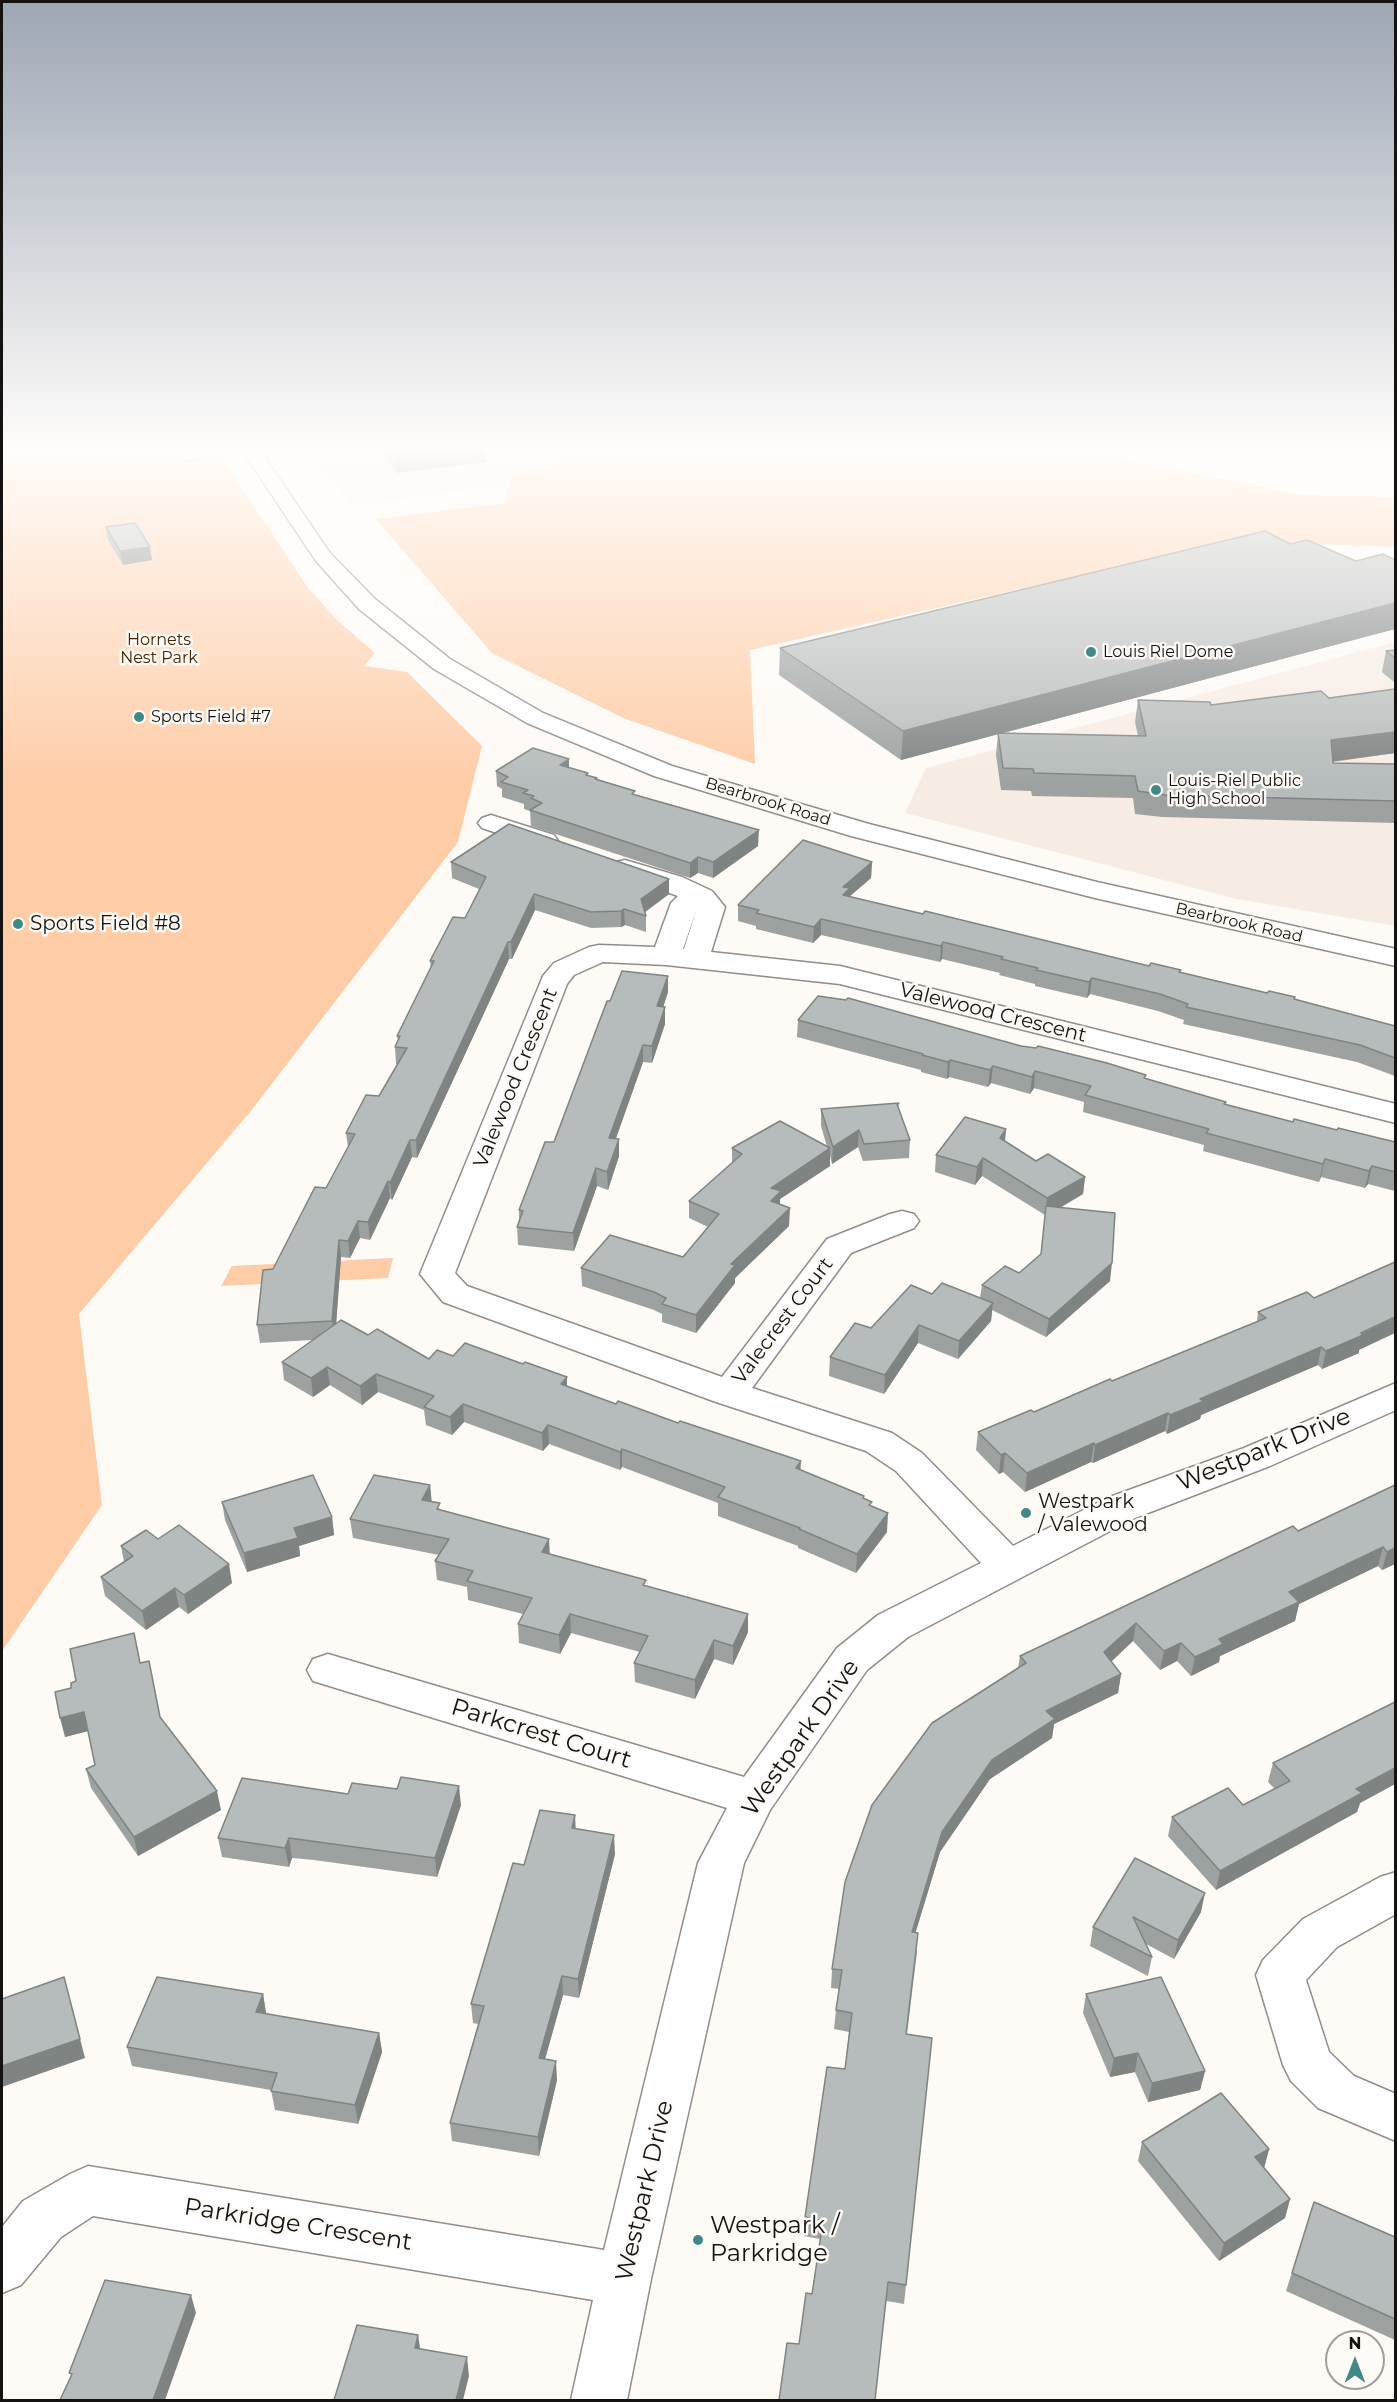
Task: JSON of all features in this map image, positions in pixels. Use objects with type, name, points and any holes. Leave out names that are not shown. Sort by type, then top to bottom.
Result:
[{"type":"street","name":"Bearbrook Road","points":[[327,561],[367,604],[442,664],[535,718],[663,771],[860,830],[1106,893],[1395,958]]},
{"type":"street","points":[[491,824],[570,850]]},
{"type":"street","points":[[604,861],[672,883],[702,897],[686,903],[680,958]]},
{"type":"street","name":"Valewood Crescent","points":[[1007,1565],[909,1462],[879,1442],[729,1393],[455,1294],[437,1274],[553,982],[564,969],[599,953],[680,958],[840,975],[1395,1114]]},
{"type":"street","name":"Valecrest Court","points":[[729,1393],[839,1246],[902,1221]]},
{"type":"street","name":"Westpark Drive","points":[[599,2400],[624,2279],[721,1863],[754,1798],[852,1659],[893,1626],[1120,1508],[1257,1457],[1395,1395]]},
{"type":"street","name":"Parkcrest Court","points":[[328,1670],[754,1798]]},
{"type":"street","points":[[1395,1891],[1320,1933],[1280,1975],[1308,2065],[1336,2092],[1395,2118]]},
{"type":"street","name":"Parkridge Crescent","points":[[2,2267],[42,2219],[88,2191],[624,2279]]},
{"type":"shaded area","name":"Louis-Riel Public High School","points":[[1395,642],[1395,926],[1237,899],[905,813],[926,768]]},
{"type":"green space","name":"Hornets Nest Park","points":[[2,561],[290,561],[308,588],[337,620],[375,653],[364,666],[407,672],[482,746],[458,842],[250,1112],[79,1314],[102,1505],[2,1651]]},
{"type":"green space","points":[[412,561],[1144,561],[750,650],[755,764],[623,718],[492,653]]},
{"type":"green space","points":[[393,1258],[388,1278],[221,1286],[232,1266]]},
{"type":"building","name":"Louis Riel Dome","points":[[1140,561],[1395,561],[1395,603],[903,731],[780,648]]},
{"type":"building","points":[[1395,650],[1395,658],[1386,651]]},
{"type":"building","points":[[1395,689],[1395,732],[1331,740],[1333,763],[1395,764],[1395,801],[1165,795],[1138,791],[1135,776],[1034,773],[1033,769],[1003,768],[998,733],[1146,736],[1138,700],[1210,702],[1211,705],[1321,691],[1329,698]]},
{"type":"building","points":[[533,748],[569,759],[560,765],[635,791],[632,794],[759,830],[713,862],[698,857],[690,863],[530,810],[542,803],[531,798],[534,796],[523,793],[528,790],[501,782],[508,777],[496,771]]},
{"type":"building","points":[[509,824],[669,879],[641,899],[646,916],[624,909],[591,912],[534,894],[511,942],[508,942],[416,1140],[410,1140],[390,1183],[388,1181],[368,1222],[358,1221],[348,1241],[339,1240],[332,1321],[257,1325],[263,1270],[273,1269],[315,1187],[326,1188],[355,1134],[346,1133],[366,1095],[379,1096],[407,1048],[395,1047],[400,1036],[397,1036],[434,961],[430,961],[453,917],[465,918],[486,877],[451,862]]},
{"type":"building","points":[[803,840],[872,862],[843,887],[850,888],[843,895],[923,914],[925,911],[1149,966],[1151,963],[1267,993],[1269,991],[1295,997],[1294,999],[1395,1026],[1395,1058],[1360,1045],[1186,1007],[1188,1004],[1160,994],[1092,978],[1089,982],[1036,970],[1038,968],[1001,959],[1003,957],[943,942],[941,946],[821,919],[814,927],[756,913],[759,910],[738,905]]},
{"type":"building","points":[[622,971],[668,976],[657,1006],[665,1007],[652,1046],[643,1045],[609,1138],[619,1139],[607,1172],[596,1168],[573,1233],[517,1227],[523,1211],[519,1210],[545,1142],[554,1142],[607,1001],[610,1001]]},
{"type":"building","points":[[818,996],[846,1000],[848,998],[1021,1046],[1036,1048],[1038,1046],[1107,1063],[1146,1075],[1144,1078],[1226,1102],[1224,1104],[1293,1122],[1294,1119],[1395,1142],[1395,1172],[1372,1166],[1369,1171],[1325,1159],[1323,1164],[1206,1133],[1209,1129],[1085,1095],[1091,1086],[1035,1071],[1032,1077],[993,1066],[990,1070],[950,1060],[948,1062],[798,1020]]},
{"type":"building","points":[[899,1103],[897,1104],[910,1140],[864,1144],[859,1130],[833,1147],[821,1109]]},
{"type":"building","points":[[965,1117],[1006,1129],[1000,1138],[1036,1161],[1048,1154],[1085,1177],[1047,1198],[983,1158],[977,1167],[936,1155]]},
{"type":"building","points":[[780,1121],[830,1148],[771,1188],[781,1191],[771,1201],[790,1208],[731,1264],[735,1265],[696,1315],[662,1304],[666,1298],[654,1292],[581,1268],[610,1235],[683,1257],[719,1214],[689,1201],[742,1154],[732,1148]]},
{"type":"building","points":[[1046,1206],[1115,1213],[1112,1263],[1049,1319],[982,1285],[1005,1266],[1019,1273],[1041,1254]]},
{"type":"building","points":[[1395,1262],[1395,1317],[1361,1333],[1363,1335],[1326,1351],[1321,1347],[1200,1399],[1204,1401],[1170,1415],[1168,1413],[1095,1445],[1094,1443],[1027,1473],[1005,1453],[1001,1455],[978,1432],[1031,1410],[1034,1412],[1110,1379],[1112,1381],[1266,1318],[1258,1312],[1307,1292],[1314,1298]]},
{"type":"building","points":[[942,1283],[993,1303],[959,1341],[919,1325],[885,1375],[830,1357],[855,1323],[871,1328],[911,1285],[932,1294]]},
{"type":"building","points":[[341,1320],[368,1335],[377,1329],[429,1359],[437,1350],[453,1356],[465,1343],[523,1364],[525,1362],[567,1377],[561,1384],[616,1404],[618,1401],[678,1423],[680,1421],[801,1461],[796,1468],[864,1496],[863,1498],[872,1502],[869,1505],[888,1513],[857,1554],[800,1528],[718,1497],[725,1487],[622,1449],[620,1452],[548,1425],[542,1433],[463,1404],[450,1417],[424,1407],[434,1396],[376,1374],[360,1386],[327,1367],[311,1378],[282,1362]]},
{"type":"building","points":[[313,1475],[332,1517],[294,1528],[298,1538],[244,1553],[222,1502]]},
{"type":"building","points":[[374,1475],[430,1485],[422,1500],[440,1503],[437,1509],[549,1539],[542,1552],[646,1580],[643,1585],[748,1614],[733,1646],[714,1640],[695,1680],[634,1663],[648,1636],[570,1614],[559,1635],[518,1624],[532,1598],[467,1581],[473,1571],[435,1561],[449,1539],[350,1519]]},
{"type":"building","points":[[1395,1485],[1395,1548],[1387,1552],[1383,1547],[1289,1592],[1299,1602],[1219,1639],[1223,1644],[1195,1657],[1181,1643],[1164,1651],[1136,1623],[1104,1652],[1121,1674],[1046,1711],[1055,1719],[992,1760],[942,1832],[912,1932],[918,1933],[906,2034],[932,2038],[906,2285],[888,2282],[875,2400],[779,2400],[787,2343],[799,2344],[806,2293],[812,2294],[823,2221],[805,2217],[827,2067],[845,2069],[852,2013],[836,2010],[842,1970],[832,1969],[845,1882],[872,1805],[932,1723],[1026,1663],[1020,1656],[1293,1526],[1298,1531]]},
{"type":"building","points":[[179,1525],[229,1564],[184,1595],[175,1588],[142,1611],[101,1577],[133,1556],[121,1546],[146,1530],[158,1539]]},
{"type":"building","points":[[134,1633],[140,1663],[149,1661],[160,1717],[217,1791],[134,1837],[86,1769],[95,1765],[84,1712],[60,1718],[55,1692],[71,1688],[71,1683],[76,1681],[70,1649]]},
{"type":"building","points":[[1395,1702],[1395,1768],[1356,1789],[1362,1793],[1220,1871],[1172,1817],[1228,1788],[1243,1805],[1290,1781],[1273,1763]]},
{"type":"building","points":[[401,1777],[459,1786],[435,1858],[289,1838],[285,1848],[218,1838],[242,1778],[348,1794],[352,1783],[397,1789]]},
{"type":"building","points":[[540,1810],[575,1815],[572,1828],[614,1835],[578,1979],[562,1976],[539,2058],[556,2061],[538,2137],[450,2123],[484,2006],[471,2004],[513,1863],[524,1865]]},
{"type":"building","points":[[1135,1858],[1205,1893],[1178,1940],[1133,1917],[1152,1957],[1093,1927]]},
{"type":"building","points":[[64,1977],[80,2039],[2,2066],[2,1999]]},
{"type":"building","points":[[157,1977],[263,1994],[256,2012],[379,2033],[355,2105],[271,2091],[277,2073],[127,2047]]},
{"type":"building","points":[[1161,1977],[1205,2071],[1152,2083],[1138,2053],[1114,2058],[1086,1994]]},
{"type":"building","points":[[1221,2093],[1269,2149],[1255,2157],[1290,2199],[1224,2243],[1142,2142]]},
{"type":"building","points":[[1314,2202],[1395,2237],[1395,2319],[1292,2273]]},
{"type":"building","points":[[105,2280],[191,2295],[153,2400],[60,2400],[72,2374],[69,2373]]},
{"type":"building","points":[[357,2325],[418,2335],[415,2348],[467,2357],[456,2400],[334,2400]]},
{"type":"place","name":"Louis Riel Dome","points":[[1091,652]]},
{"type":"place","name":"Sports Field #7","points":[[139,717]]},
{"type":"place","name":"Louis-Riel Public High School","points":[[1156,790]]},
{"type":"place","name":"Sports Field #8","points":[[18,924]]},
{"type":"place","name":"Westpark / Valewood","points":[[1026,1513]]},
{"type":"place","name":"Westpark / Parkridge","points":[[698,2240]]}]
